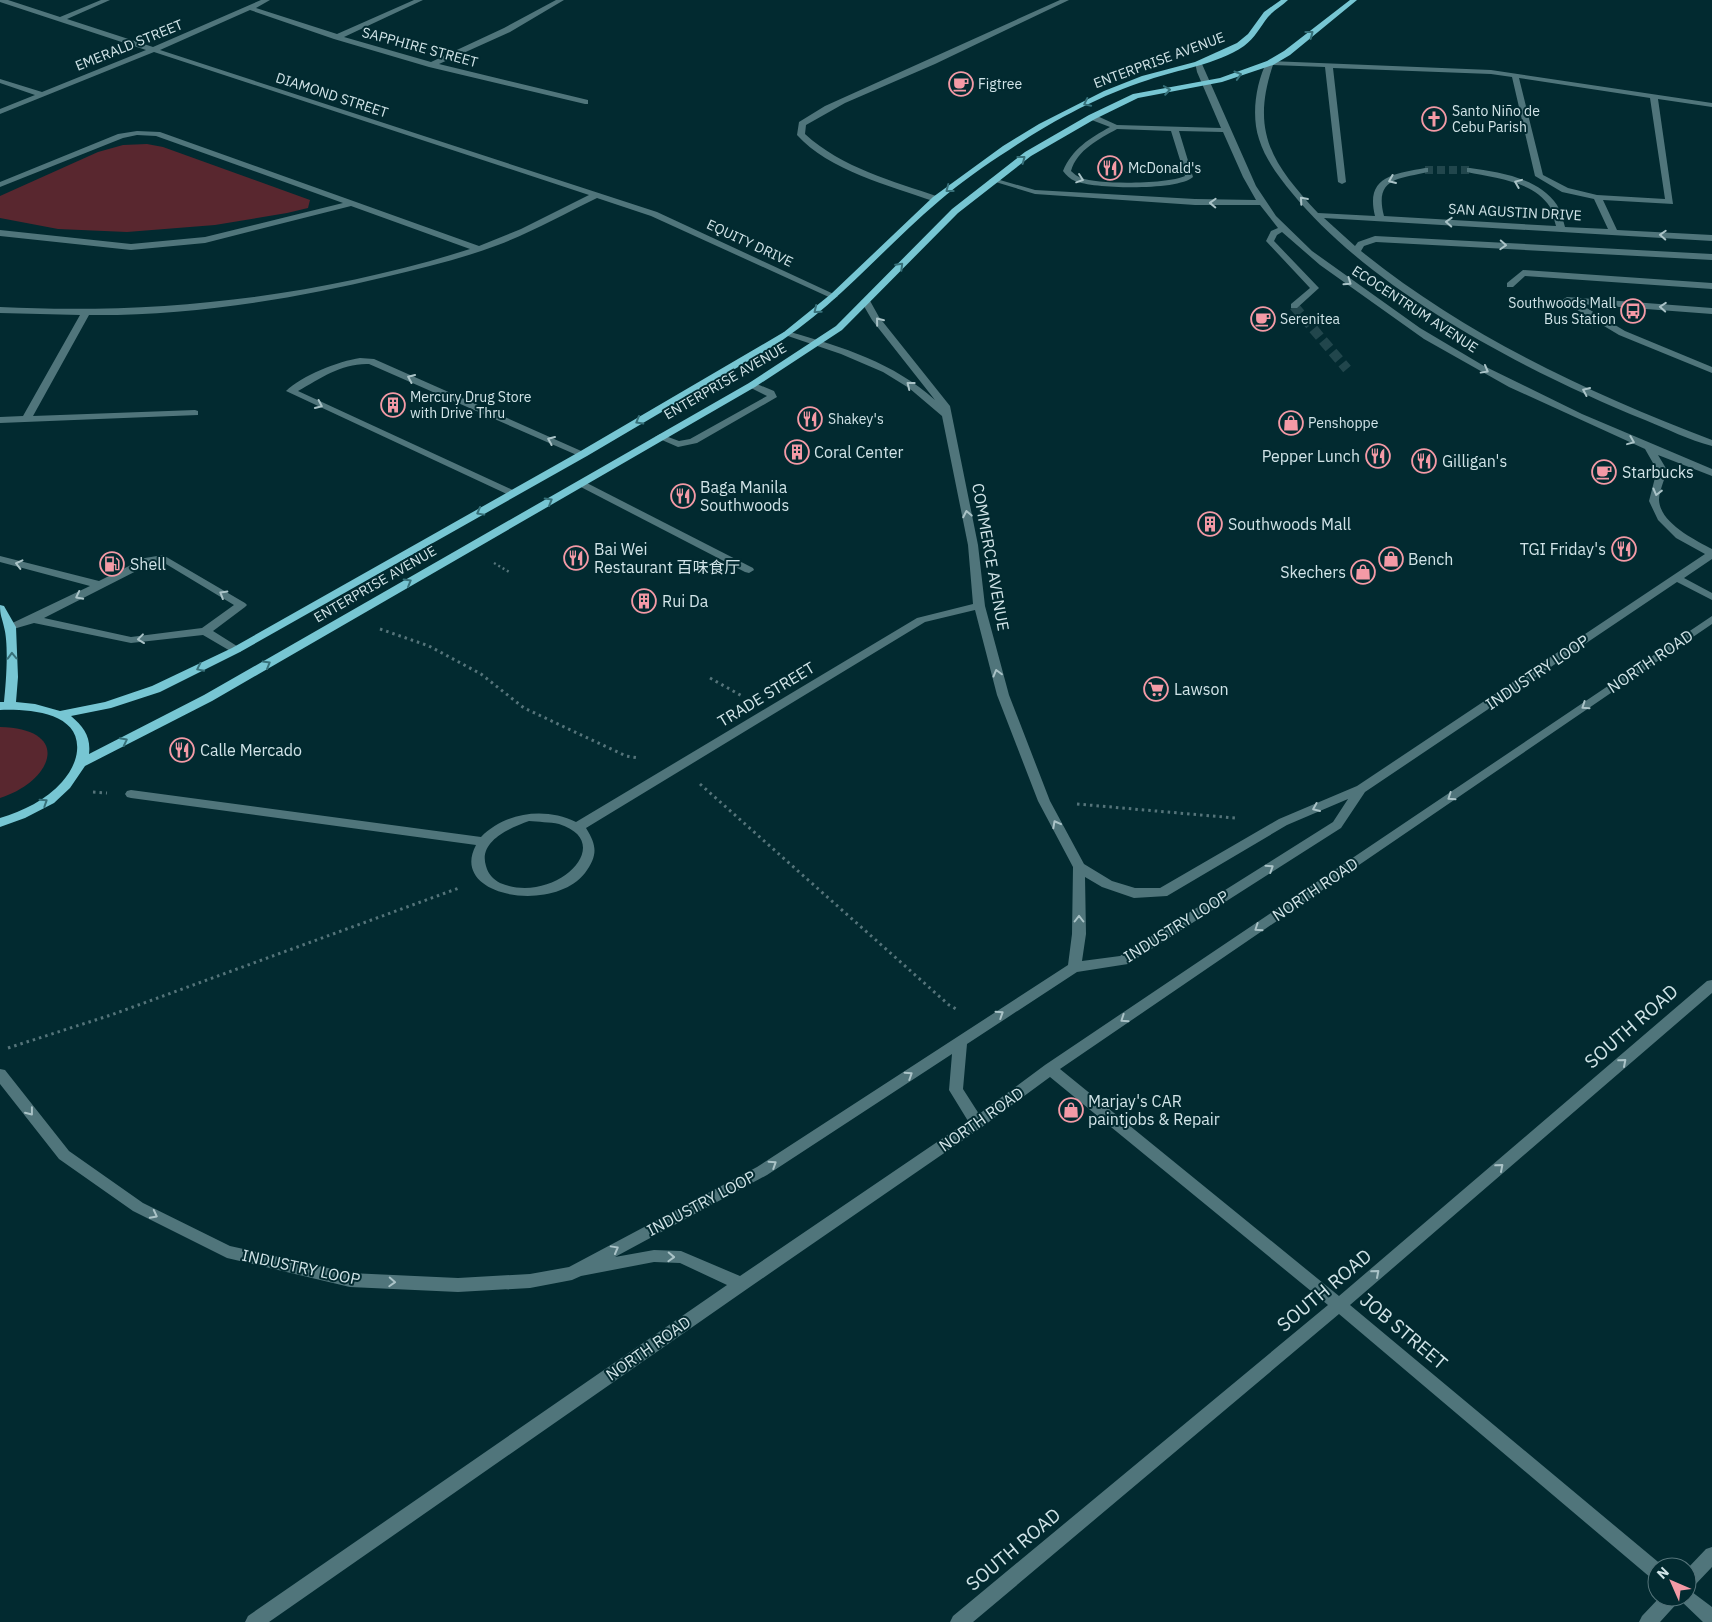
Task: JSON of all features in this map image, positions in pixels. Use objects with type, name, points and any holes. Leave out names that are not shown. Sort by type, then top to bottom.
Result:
[{"type":"main road","name":"ENTERPRISE AVENUE","points":[[62,714],[107,705],[156,690],[236,650],[583,454],[787,334],[834,296],[936,199],[1006,148],[1050,121],[1107,93],[1168,71],[1198,64],[1240,45],[1251,36],[1267,14],[1285,0]]},
{"type":"main road","name":"ENTERPRISE AVENUE","points":[[81,763],[208,698],[752,385],[818,344],[866,302],[955,210],[1028,154],[1092,117],[1136,96],[1205,83],[1247,72],[1270,63],[1287,53],[1354,0]]},
{"type":"main road","points":[[0,608],[10,627],[12,677],[5,705],[38,706],[62,714],[80,730],[84,740],[81,763],[73,777],[60,791],[44,804],[0,823]]},
{"type":"street","name":"DIAMOND STREET","points":[[1,0],[654,214]]},
{"type":"street","points":[[62,19],[107,0]]},
{"type":"street","name":"EMERALD STREET","points":[[0,112],[40,94],[153,50],[267,0]]},
{"type":"street","points":[[337,37],[420,0]]},
{"type":"street","points":[[432,65],[507,30],[561,0]]},
{"type":"street","points":[[936,199],[850,166],[811,146],[801,135],[802,124],[816,114],[840,102],[976,43],[1066,0]]},
{"type":"street","name":"SAPPHIRE STREET","points":[[250,8],[337,37],[432,65],[585,102]]},
{"type":"street","points":[[1270,63],[1491,72],[1712,105]]},
{"type":"street","name":"ECOCENTRUM AVENUE","points":[[1270,63],[1263,83],[1260,121],[1263,139],[1273,162],[1316,215],[1356,253],[1434,308],[1487,341],[1534,366],[1634,413],[1712,443]]},
{"type":"street","name":"ECOCENTRUM AVENUE","points":[[1198,64],[1244,174],[1262,203],[1282,229],[1338,275],[1447,349],[1530,395],[1649,448],[1712,473]]},
{"type":"street","points":[[1329,66],[1342,182]]},
{"type":"street","points":[[1515,76],[1539,176],[1565,190],[1597,197],[1670,202],[1654,97]]},
{"type":"street","points":[[0,81],[40,94]]},
{"type":"street","points":[[1092,117],[1116,127],[1226,130]]},
{"type":"street","points":[[1116,127],[1100,136],[1070,161],[1067,171],[1071,176],[1081,181],[1098,184],[1181,181],[1189,177],[1174,129]]},
{"type":"street","points":[[0,185],[96,144],[137,133],[157,134],[479,249]]},
{"type":"street","points":[[1380,218],[1376,206],[1376,190],[1382,184],[1394,178],[1425,170]]},
{"type":"street","points":[[1470,170],[1494,174],[1541,194],[1551,203],[1561,228]]},
{"type":"street","points":[[993,180],[1035,192],[1195,202],[1262,203]]},
{"type":"street","points":[[0,310],[86,313],[195,307],[272,298],[410,268],[479,249],[526,229],[596,195]]},
{"type":"street","points":[[1597,197],[1614,232]]},
{"type":"street","points":[[0,233],[131,247],[205,240],[350,204]]},
{"type":"street","name":"EQUITY DRIVE","points":[[654,214],[834,296]]},
{"type":"street","name":"SAN AGUSTIN DRIVE","points":[[1316,215],[1712,238]]},
{"type":"street","points":[[1282,229],[1274,233],[1270,241],[1315,288],[1294,306]]},
{"type":"street","points":[[1356,253],[1361,244],[1375,238],[1712,257]]},
{"type":"street","points":[[1510,285],[1523,274],[1712,286]]},
{"type":"street","points":[[1712,311],[1567,300],[1622,333],[1712,370]]},
{"type":"street","name":"COMMERCE AVENUE","points":[[866,302],[876,318],[942,400],[948,416],[973,544],[979,606],[1003,695],[1044,801],[1079,867],[1078,934],[1074,967]]},
{"type":"street","points":[[26,420],[86,313]]},
{"type":"street","points":[[787,334],[861,357],[901,377],[948,416]]},
{"type":"street","points":[[513,494],[291,391],[346,362],[359,359],[371,361],[583,454]]},
{"type":"street","points":[[660,437],[678,444],[693,442],[772,397],[771,393],[752,385]]},
{"type":"street","points":[[0,420],[195,413]]},
{"type":"street","points":[[1649,448],[1662,470],[1654,501],[1663,520],[1680,536],[1712,553]]},
{"type":"street","points":[[581,483],[749,570]]},
{"type":"street","name":"INDUSTRY LOOP","points":[[1079,867],[1107,884],[1134,893],[1162,893],[1283,822],[1361,789],[1712,553]]},
{"type":"street","points":[[10,627],[33,620],[149,560],[162,558],[241,605],[205,631],[131,640],[33,620]]},
{"type":"street","points":[[0,559],[100,585]]},
{"type":"street","points":[[1677,578],[1712,596]]},
{"type":"street","name":"TRADE STREET","points":[[578,827],[921,620],[979,606]]},
{"type":"street","name":"NORTH ROAD","points":[[254,1622],[741,1284],[977,1123],[1050,1069],[1712,619]]},
{"type":"street","points":[[205,631],[236,650]]},
{"type":"street","name":"INDUSTRY LOOP","points":[[0,1074],[64,1155],[138,1206],[227,1252],[350,1280],[458,1285],[530,1281],[572,1272],[762,1171],[960,1042],[984,1024],[1074,967],[1123,962],[1337,825],[1361,789]]},
{"type":"street","points":[[131,794],[484,842]]},
{"type":"street","points":[[528,817],[546,817],[564,820],[578,827],[587,836],[591,848],[589,861],[581,874],[567,883],[550,890],[531,893],[496,887],[485,878],[478,866],[478,854],[484,842],[496,830],[510,822],[528,817]]},
{"type":"street","name":"SOUTH ROAD","points":[[959,1622],[1339,1305],[1712,985]]},
{"type":"street","points":[[960,1042],[956,1090],[977,1123]]},
{"type":"street","name":"JOB STREET","points":[[1050,1069],[1339,1305],[1647,1564]]},
{"type":"street","points":[[572,1272],[654,1256],[681,1257],[741,1284]]},
{"type":"street","points":[[1697,1571],[1712,1555]]},
{"type":"street","points":[[1697,1606],[1712,1618]]},
{"type":"street","points":[[1648,1622],[1662,1607]]},
{"type":"path","points":[[346,618],[429,646],[481,674],[524,708],[626,756],[679,766],[949,1005],[984,1024]]},
{"type":"path","points":[[710,678],[769,712]]},
{"type":"path","points":[[1044,801],[1283,822]]},
{"type":"path","points":[[0,1051],[111,1015],[485,878]]},
{"type":"shaded area","points":[[147,144],[163,147],[310,200],[308,208],[215,225],[127,232],[58,229],[0,218],[0,196],[98,152],[123,145]]},
{"type":"shaded area","points":[[0,727],[23,730],[38,737],[46,746],[47,757],[43,769],[33,780],[18,790],[0,798]]},
{"type":"tunnel","points":[[1425,170],[1470,170]]},
{"type":"tunnel","points":[[1294,306],[1347,369]]},
{"type":"place","name":"Figtree","points":[[961,84]]},
{"type":"place","name":"Santo Niño de Cebu Parish","points":[[1434,119]]},
{"type":"place","name":"McDonald's","points":[[1110,168]]},
{"type":"place","name":"Southwoods Mall Bus Station","points":[[1633,311]]},
{"type":"place","name":"Serenitea","points":[[1263,319]]},
{"type":"place","name":"Mercury Drug Store with Drive Thru","points":[[393,405]]},
{"type":"place","name":"Shakey's","points":[[810,419]]},
{"type":"place","name":"Penshoppe","points":[[1291,423]]},
{"type":"place","name":"Coral Center","points":[[797,452]]},
{"type":"place","name":"Pepper Lunch","points":[[1378,456]]},
{"type":"place","name":"Gilligan's","points":[[1424,461]]},
{"type":"place","name":"Starbucks","points":[[1604,472]]},
{"type":"place","name":"Baga Manila Southwoods","points":[[683,496]]},
{"type":"place","name":"Southwoods Mall","points":[[1210,524]]},
{"type":"place","name":"TGI Friday's","points":[[1624,549]]},
{"type":"place","name":"Bai Wei Restaurant 百味食厅","points":[[576,558]]},
{"type":"place","name":"Bench","points":[[1391,559]]},
{"type":"place","name":"Shell","points":[[112,564]]},
{"type":"place","name":"Skechers","points":[[1363,572]]},
{"type":"place","name":"Rui Da","points":[[644,601]]},
{"type":"place","name":"Lawson","points":[[1156,689]]},
{"type":"place","name":"Calle Mercado","points":[[182,750]]},
{"type":"place","name":"Marjay's CAR paintjobs & Repair","points":[[1071,1110]]}]
